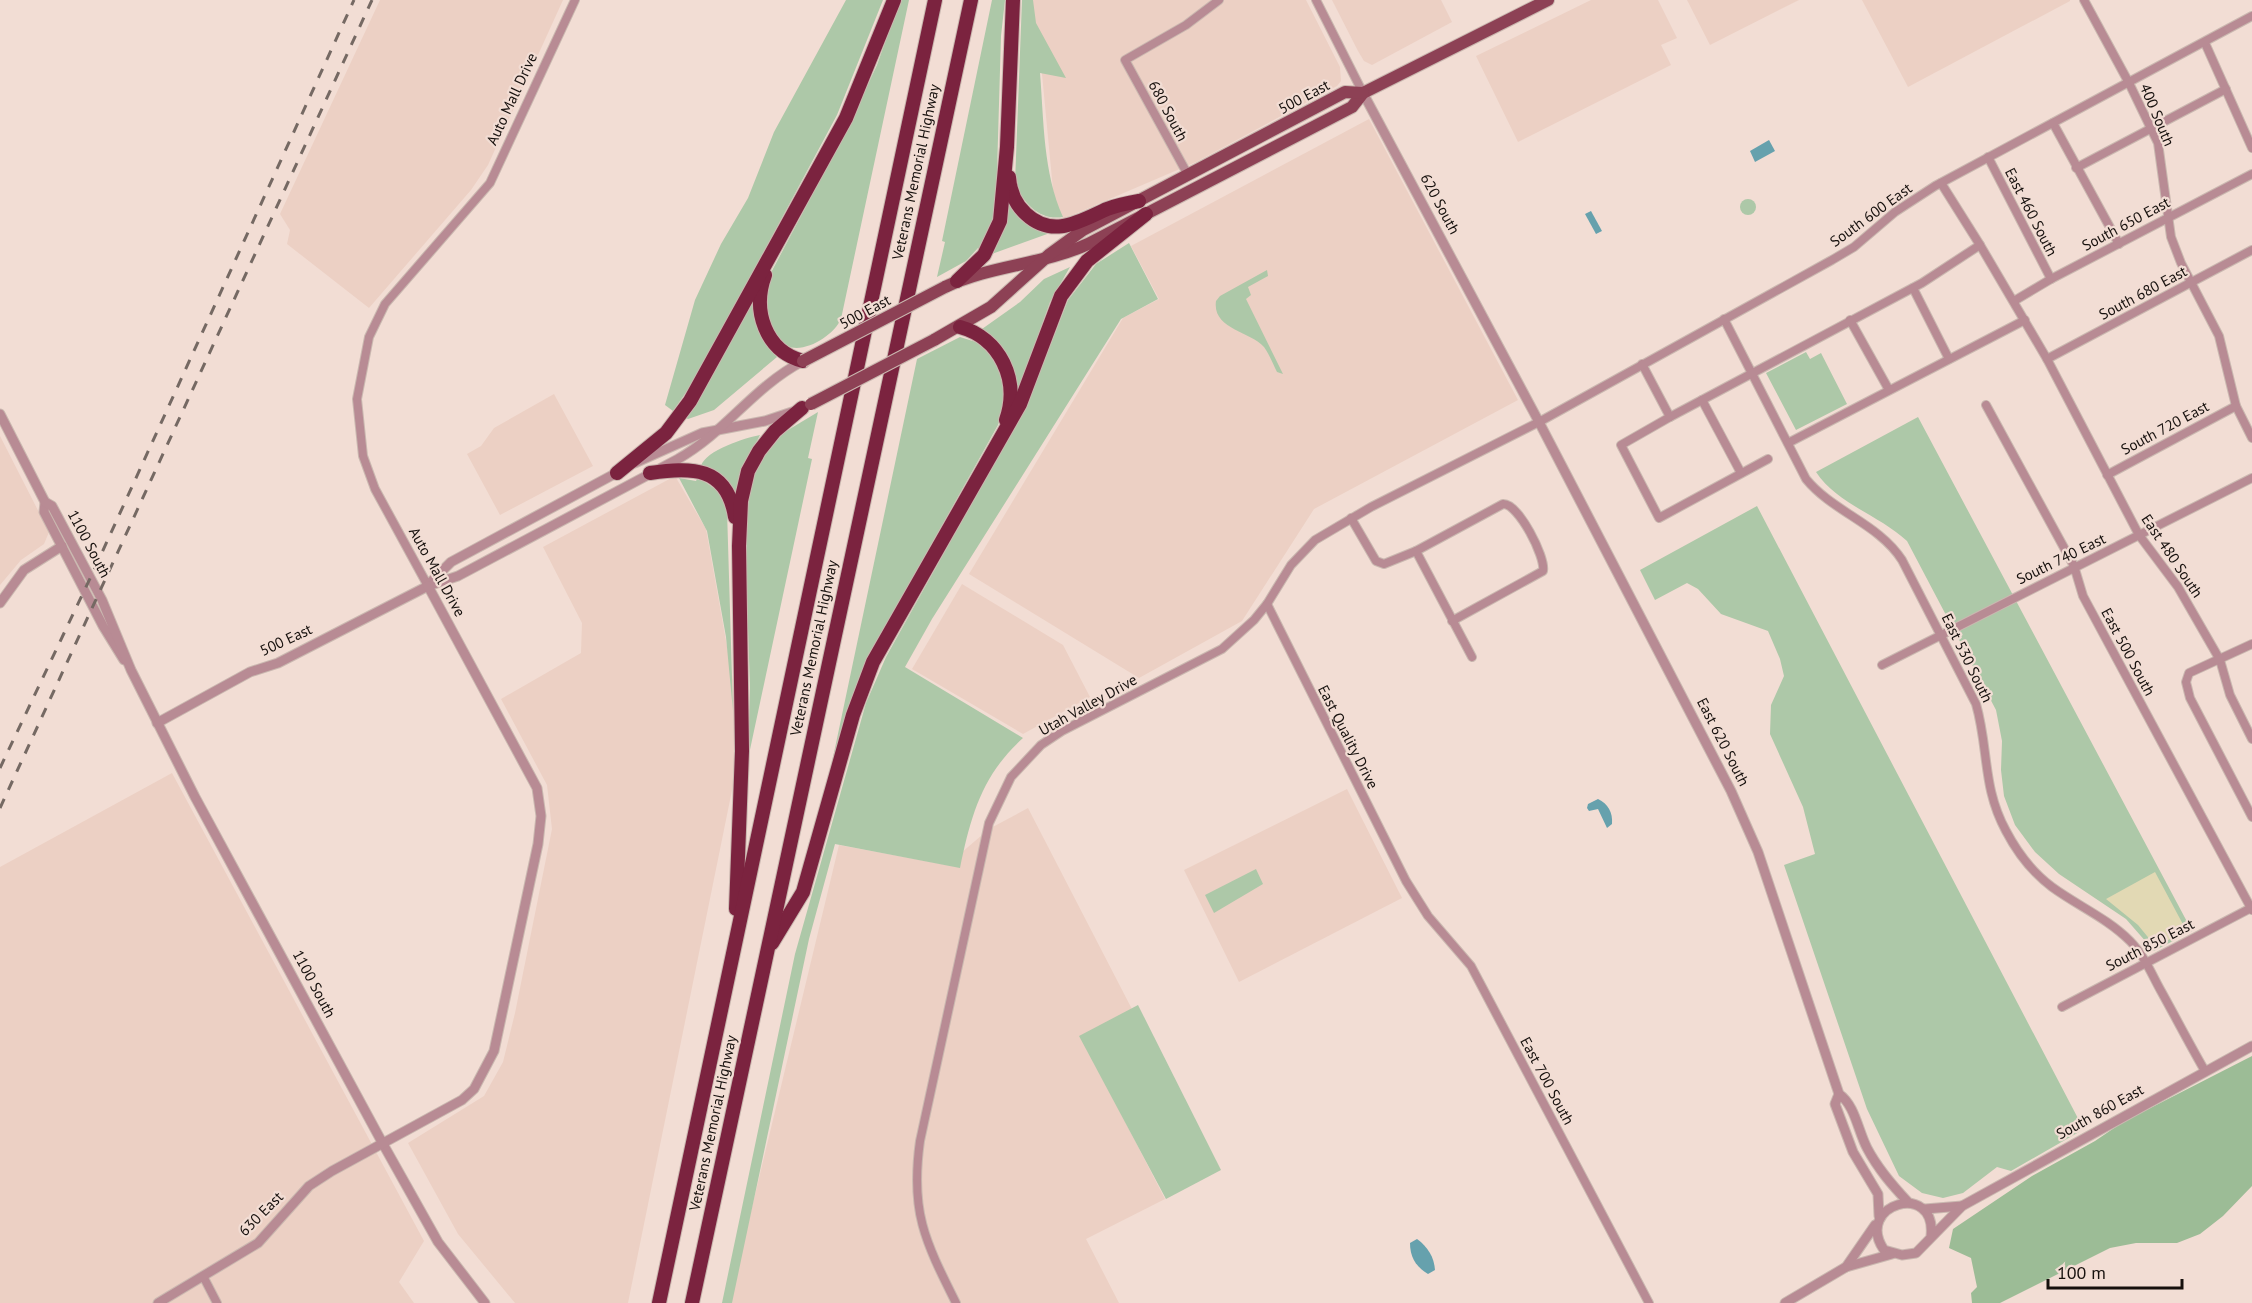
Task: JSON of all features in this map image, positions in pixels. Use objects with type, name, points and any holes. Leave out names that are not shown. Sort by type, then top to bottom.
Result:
[{"type":"highway","points":[[617,473],[666,433],[683,413],[772,256],[846,118],[894,0]]},
{"type":"highway","name":"Veterans Memorial Highway","points":[[659,1303],[935,0]]},
{"type":"highway","name":"Veterans Memorial Highway","points":[[692,1303],[971,0]]},
{"type":"highway","points":[[951,284],[984,255],[997,230],[1007,147],[1013,0]]},
{"type":"highway","points":[[1007,147],[1009,183],[1014,199],[1026,214],[1041,224],[1056,227],[1074,225],[1108,208],[1139,201]]},
{"type":"highway","points":[[766,953],[804,892],[853,715],[873,662],[1020,404],[1053,314],[1067,285],[1091,257],[1146,214]]},
{"type":"highway","points":[[772,256],[761,289],[762,320],[779,350],[789,357],[803,361]]},
{"type":"highway","points":[[960,327],[972,330],[988,341],[999,354],[1007,370],[1010,402],[1000,436]]},
{"type":"highway","points":[[735,948],[742,739],[739,546],[743,488],[753,461],[775,431],[806,406]]},
{"type":"highway","points":[[650,473],[692,469],[716,479],[731,500],[739,546]]},
{"type":"main road","name":"500 East","points":[[803,361],[951,284],[990,269],[1042,260],[1088,244],[1352,107],[1364,93],[1548,0]]},
{"type":"main road","name":"500 East","points":[[806,406],[960,327],[998,303],[1042,260],[1077,234],[1345,92],[1364,93]]},
{"type":"street","name":"Auto Mall Drive","points":[[383,1144],[462,1100],[474,1089],[494,1051],[536,855],[541,816],[537,788],[375,489],[363,456],[357,399],[369,337],[386,304],[490,183],[575,0]]},
{"type":"street","name":"680 South","points":[[1188,176],[1125,60],[1186,25],[1219,0]]},
{"type":"street","name":"620 South","points":[[1316,0],[1539,422]]},
{"type":"street","name":"400 South","points":[[2084,0],[2129,83],[2158,143],[2171,237],[2191,283],[2219,336],[2236,406],[2252,438]]},
{"type":"street","name":"South 600 East","points":[[1539,422],[1854,247],[1895,212],[1941,183],[2252,16]]},
{"type":"street","points":[[2205,43],[2252,148]]},
{"type":"street","points":[[2076,168],[2226,89]]},
{"type":"street","points":[[2053,123],[2119,244]]},
{"type":"street","name":"East 460 South","points":[[1988,157],[2051,279]]},
{"type":"street","name":"South 650 East","points":[[2014,301],[2169,216],[2252,174]]},
{"type":"street","name":"East 480 South","points":[[1941,183],[1980,244],[2047,359],[2139,535],[2178,587],[2220,660],[2230,695],[2252,739]]},
{"type":"street","points":[[1768,459],[1659,518],[1621,445],[1752,372],[1912,288],[1980,244]]},
{"type":"street","name":"South 680 East","points":[[2047,359],[2252,250]]},
{"type":"street","points":[[1912,288],[1950,359]]},
{"type":"street","name":"East 530 South","points":[[1724,319],[1806,479],[1819,495],[1894,548],[1976,704],[1983,728],[1986,777],[1993,806],[2006,832],[2026,862],[2051,886],[2109,922],[2132,943],[2146,963],[2205,1071]]},
{"type":"street","points":[[1850,320],[1889,390]]},
{"type":"street","points":[[1788,443],[2025,320]]},
{"type":"street","name":"500 East","points":[[157,723],[250,672],[278,663],[428,586],[458,576],[689,452],[721,428],[758,390],[803,361]]},
{"type":"street","points":[[1642,364],[1670,417]]},
{"type":"street","points":[[1702,400],[1740,473]]},
{"type":"street","name":"East 500 South","points":[[1986,405],[2074,566],[2083,596],[2252,909]]},
{"type":"street","name":"500 East","points":[[428,586],[451,562],[678,442],[721,428],[765,421],[806,406]]},
{"type":"street","name":"South 720 East","points":[[2107,475],[2236,406]]},
{"type":"street","name":"1100 South","points":[[0,414],[45,502],[44,512],[103,626],[131,670]]},
{"type":"street","name":"Utah Valley Drive","points":[[956,1303],[924,1234],[916,1200],[916,1172],[920,1141],[992,813],[1011,777],[1041,746],[1062,731],[1222,649],[1246,630],[1267,604],[1281,579],[1303,551],[1351,518],[1539,422]]},
{"type":"street","name":"East 620 South","points":[[1539,422],[1748,827],[1767,877],[1839,1094],[1835,1104],[1852,1152],[1878,1192],[1878,1220]]},
{"type":"street","name":"South 740 East","points":[[1882,665],[2252,478]]},
{"type":"street","name":"1100 South","points":[[45,502],[52,506],[88,572],[112,620],[131,670],[157,723],[383,1144],[438,1242],[485,1303]]},
{"type":"street","points":[[1351,518],[1379,563],[1390,563],[1506,503],[1517,510],[1543,560],[1543,571],[1452,621]]},
{"type":"street","points":[[0,603],[24,570],[62,546]]},
{"type":"street","points":[[1416,551],[1472,657]]},
{"type":"street","name":"East Quality Drive","points":[[1267,604],[1406,881]]},
{"type":"street","points":[[2251,647],[2190,673],[2186,682],[2190,698],[2252,817]]},
{"type":"street","name":"East 700 South","points":[[1406,881],[1428,916],[1471,966],[1649,1303]]},
{"type":"street","name":"South 850 East","points":[[2062,1007],[2252,909]]},
{"type":"street","name":"South 860 East","points":[[1931,1236],[1962,1206],[2252,1046]]},
{"type":"street","name":"East 620 South","points":[[1839,1094],[1848,1099],[1867,1147],[1880,1169],[1908,1202]]},
{"type":"street","name":"630 East","points":[[158,1303],[258,1244],[309,1186],[383,1144]]},
{"type":"street","points":[[1788,1302],[1846,1267],[1892,1254],[1916,1252],[1931,1236],[1930,1217],[1925,1209],[1908,1202],[1878,1220],[1846,1267]]},
{"type":"street","name":"South 860 East","points":[[1925,1209],[1962,1206]]},
{"type":"street","points":[[1878,1220],[1878,1242],[1884,1250],[1892,1254]]},
{"type":"street","points":[[203,1276],[217,1303]]},
{"type":"shaded area","points":[[380,0],[563,0],[488,165],[471,190],[369,308],[287,244],[290,230],[280,214]]},
{"type":"shaded area","points":[[1030,0],[1306,0],[1340,67],[1341,81],[1337,86],[1196,162],[1063,219],[1054,200],[1042,74]]},
{"type":"shaded area","points":[[1332,0],[1441,0],[1452,22],[1372,65],[1364,61]]},
{"type":"shaded area","points":[[1591,0],[1658,0],[1677,38],[1661,45],[1671,65],[1518,142],[1476,56]]},
{"type":"shaded area","points":[[1687,0],[1799,0],[1710,45]]},
{"type":"shaded area","points":[[1862,0],[2070,0],[2070,1],[1908,87]]},
{"type":"shaded area","points":[[1369,119],[1518,400],[1314,509],[1242,621],[1139,678],[969,574],[1123,318],[1159,299],[1131,246]]},
{"type":"shaded area","points":[[554,394],[593,466],[500,515],[467,454],[481,446],[494,428]]},
{"type":"shaded area","points":[[0,436],[49,532],[44,544],[21,560],[0,585]]},
{"type":"shaded area","points":[[675,476],[706,529],[743,736],[628,1303],[515,1303],[458,1234],[408,1143],[484,1096],[503,1062],[515,1013],[552,829],[547,785],[501,699],[581,653],[582,623],[543,547]]},
{"type":"shaded area","points":[[962,584],[1063,645],[1090,697],[1023,734],[912,669]]},
{"type":"shaded area","points":[[172,773],[424,1241],[399,1282],[414,1303],[0,1303],[0,867]]},
{"type":"shaded area","points":[[1347,789],[1402,898],[1239,982],[1184,870]]},
{"type":"shaded area","points":[[1028,808],[1135,1015],[1084,1042],[1165,1199],[1086,1239],[1119,1303],[729,1303],[839,845],[947,865],[989,829]]},
{"type":"green space","points":[[846,0],[883,0],[837,115],[696,378],[673,411],[665,405],[695,300],[721,244],[748,198],[774,132]]},
{"type":"green space","points":[[900,0],[909,0],[841,319],[826,337],[818,342],[802,347],[787,346],[784,349],[768,324],[765,284],[848,127],[877,65]]},
{"type":"green space","points":[[992,0],[1005,0],[1001,36],[996,206],[993,225],[981,249],[978,248],[966,261],[937,277],[945,242],[942,241]]},
{"type":"green space","points":[[1022,0],[1033,0],[1036,23],[1066,78],[1040,73],[1048,165],[1056,200],[1063,217],[1047,216],[1033,209],[1015,183]]},
{"type":"green space","points":[[1748,199],[1754,201],[1756,207],[1754,213],[1748,215],[1742,213],[1740,207],[1742,201]]},
{"type":"green space","points":[[1008,202],[1050,233],[989,255]]},
{"type":"green space","points":[[1129,243],[1158,299],[1121,319],[932,619],[905,667],[1023,738],[997,766],[980,797],[960,868],[835,844],[809,939],[732,1303],[722,1303],[795,954],[866,703],[886,657],[1028,402],[1068,300],[1096,264]]},
{"type":"green space","points":[[1070,267],[1050,302],[1017,395],[992,337],[982,329],[1020,302],[1044,279]]},
{"type":"green space","points":[[1267,270],[1268,276],[1248,287],[1251,295],[1246,299],[1283,374],[1277,372],[1264,347],[1226,324],[1216,310],[1216,301],[1220,296]]},
{"type":"green space","points":[[754,295],[754,312],[760,328],[777,357],[714,410],[686,418],[689,412]]},
{"type":"green space","points":[[960,337],[976,342],[978,339],[994,357],[1004,390],[1002,414],[864,665],[831,767],[917,359]]},
{"type":"green space","points":[[1806,352],[1810,359],[1821,353],[1847,404],[1796,430],[1766,373]]},
{"type":"green space","points":[[818,412],[808,458],[812,459],[748,759],[750,688],[744,508],[754,466],[783,433]]},
{"type":"green space","points":[[1918,417],[2192,931],[2154,951],[2126,919],[2059,874],[2035,852],[2015,825],[2004,796],[2001,770],[2002,741],[1996,710],[1907,541],[1835,493],[1816,472]]},
{"type":"green space","points":[[760,435],[744,467],[736,494],[701,466],[704,460],[718,450]]},
{"type":"green space","points":[[698,477],[718,491],[727,510],[733,711],[726,637],[707,531],[679,478],[696,481]]},
{"type":"green space","points":[[1757,506],[2082,1126],[2079,1132],[2011,1171],[1997,1167],[1963,1193],[1943,1198],[1922,1193],[1899,1176],[1867,1109],[1784,865],[1815,854],[1803,807],[1770,734],[1771,705],[1784,676],[1780,659],[1768,631],[1721,614],[1698,589],[1687,583],[1655,600],[1640,570]]},
{"type":"green space","points":[[1256,869],[1263,884],[1214,913],[1205,895]]},
{"type":"green space","points":[[1138,1005],[1221,1170],[1166,1199],[1079,1036]]},
{"type":"green space","points":[[2252,1056],[2252,1186],[2223,1216],[2200,1234],[2177,1243],[2136,1243],[2110,1248],[2000,1303],[1972,1303],[1971,1293],[1977,1287],[1971,1258],[1949,1248],[1953,1229],[2032,1176],[2095,1141],[2123,1122]]},
{"type":"sand","points":[[2155,872],[2186,930],[2156,947],[2138,925],[2106,899]]},
{"type":"water","points":[[1769,140],[1775,151],[1755,162],[1750,151]]},
{"type":"water","points":[[1591,211],[1602,231],[1596,234],[1585,214]]},
{"type":"water","points":[[1598,799],[1605,803],[1611,812],[1612,824],[1607,828],[1598,809],[1589,811],[1587,808],[1588,804]]},
{"type":"water","points":[[1417,1239],[1432,1257],[1435,1270],[1428,1274],[1417,1265],[1411,1253],[1410,1243]]},
{"type":"railway","points":[[0,768],[94,570],[354,0]]},
{"type":"railway","points":[[0,808],[372,0]]}]
